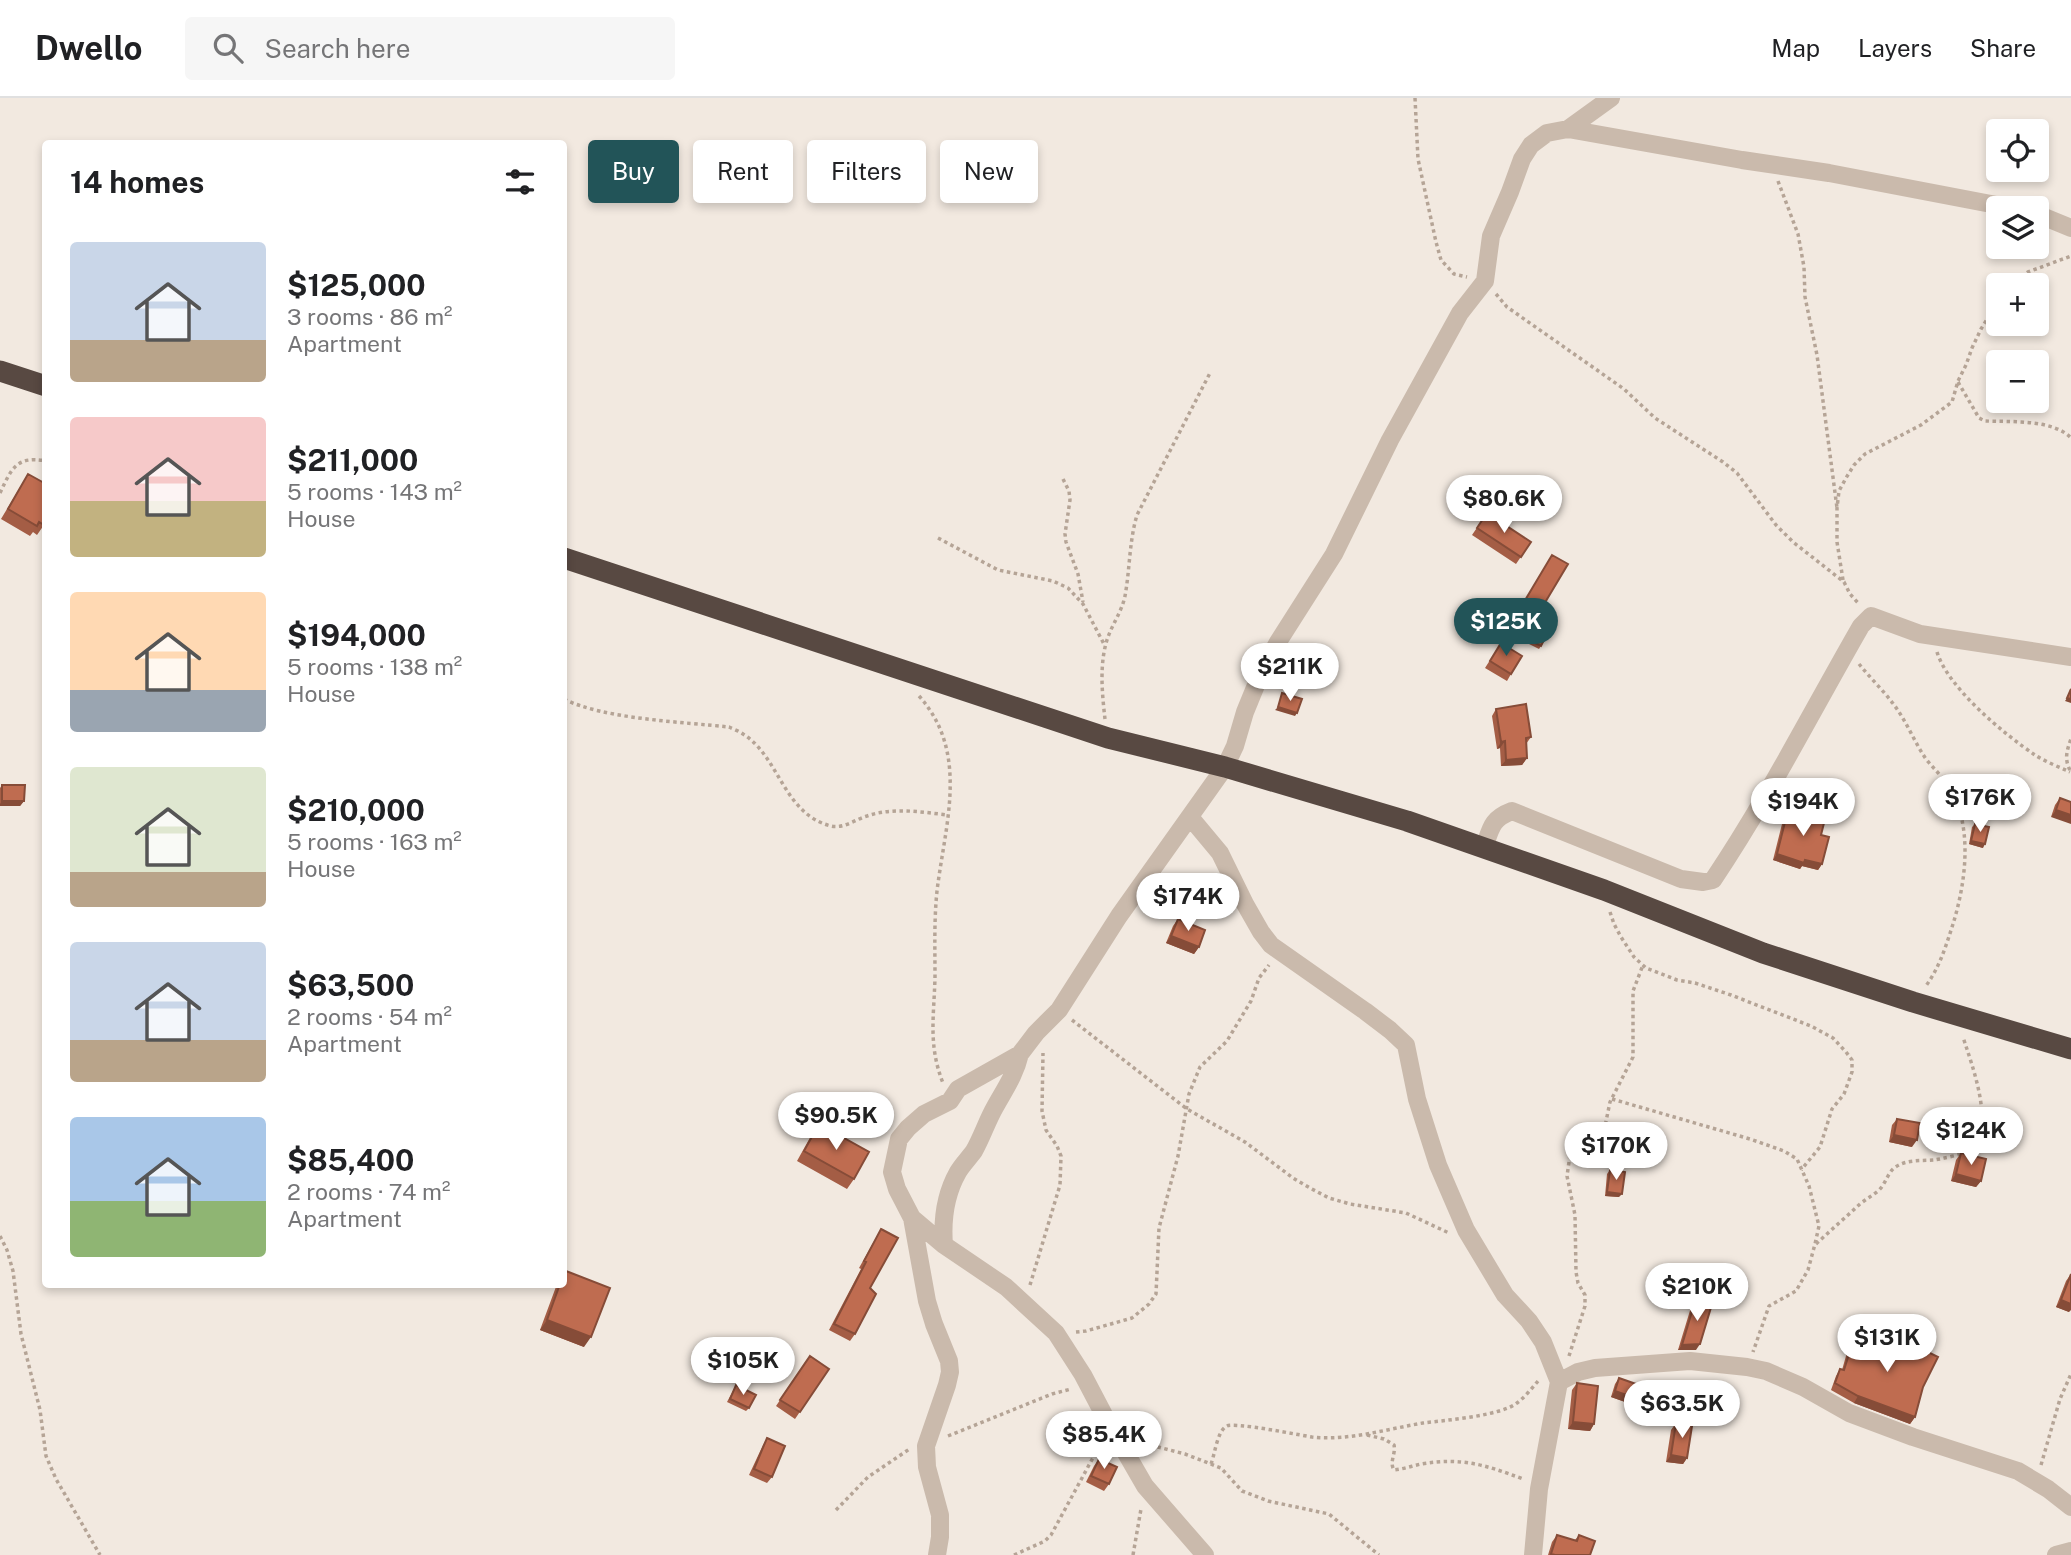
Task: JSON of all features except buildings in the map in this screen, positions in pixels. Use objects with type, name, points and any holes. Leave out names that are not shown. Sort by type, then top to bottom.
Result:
[{"type":"highway","points":[[0,371],[42,385]]},
{"type":"highway","points":[[567,559],[1108,738],[1225,767],[1407,821],[1604,890],[1763,953],[1913,1002],[2071,1049]]},
{"type":"street","points":[[1568,129],[1611,98]]},
{"type":"street","points":[[937,1555],[940,1516],[927,1467],[927,1440],[950,1372],[949,1362],[933,1324],[927,1301],[912,1219],[892,1172],[900,1139],[924,1114],[950,1101],[958,1089],[1020,1054],[1059,1010],[1119,916],[1225,767],[1261,673],[1334,554],[1390,440],[1460,313],[1485,281],[1491,236],[1522,159],[1531,145],[1547,133],[1568,129],[1829,173],[1986,203]]},
{"type":"street","points":[[2049,219],[2071,228]]},
{"type":"street","points":[[1484,848],[1492,824],[1500,815],[1512,811],[1681,879],[1703,882],[1713,880],[1770,788],[1861,626],[1871,616],[1920,634],[2071,657]]},
{"type":"street","points":[[1190,817],[1220,853],[1245,904],[1270,945],[1365,1011],[1406,1045],[1418,1099],[1438,1165],[1471,1238],[1505,1295],[1529,1321],[1543,1342],[1560,1374],[1540,1483],[1533,1555]]},
{"type":"street","points":[[944,1245],[943,1215],[950,1191],[1010,1083],[1020,1054]]},
{"type":"street","points":[[912,1219],[944,1245],[1006,1287],[1056,1333],[1083,1375],[1145,1486],[1205,1555]]},
{"type":"street","points":[[1560,1374],[1595,1368],[1690,1361],[1747,1367],[1786,1378],[1849,1413],[2018,1471],[2071,1507]]},
{"type":"street","points":[[2056,1555],[2071,1551]]},
{"type":"path","points":[[1415,98],[1418,159],[1441,260],[1454,274],[1485,281],[1507,307],[1624,389],[1655,418],[1730,467],[1776,525],[1793,542],[1844,582]]},
{"type":"path","points":[[1770,164],[1788,206],[1804,267],[1805,297],[1817,355],[1844,582],[1850,594],[1871,616]]},
{"type":"path","points":[[2027,273],[2071,256]]},
{"type":"path","points":[[1837,508],[1839,491],[1854,465],[1865,454],[1921,425],[1952,402],[1958,381],[1986,320]]},
{"type":"path","points":[[1108,738],[1103,701],[1105,646],[1125,599],[1131,536],[1137,515],[1210,373]]},
{"type":"path","points":[[1958,381],[1979,418],[1985,421],[2039,424],[2071,438]]},
{"type":"path","points":[[0,493],[6,476],[21,462],[32,459],[42,460]]},
{"type":"path","points":[[1063,479],[1070,500],[1066,542],[1077,574],[1083,604]]},
{"type":"path","points":[[938,538],[998,570],[1053,581],[1068,588],[1083,604],[1105,646]]},
{"type":"path","points":[[1933,636],[1941,665],[1967,698],[2036,756],[2071,772]]},
{"type":"path","points":[[1851,644],[1857,662],[1898,709],[1927,760],[1947,783],[1958,807],[1965,843],[1964,874],[1958,908],[1946,945],[1933,976],[1913,1002]]},
{"type":"path","points":[[897,668],[930,708],[944,737],[950,760],[951,791],[937,892],[932,1028],[933,1050],[950,1101]]},
{"type":"path","points":[[567,700],[622,715],[729,727],[744,734],[760,750],[793,802],[811,817],[833,827],[883,811],[948,815]]},
{"type":"path","points":[[2071,739],[2066,763],[2071,772]]},
{"type":"path","points":[[1604,890],[1618,931],[1634,957],[1643,965],[1660,974],[1731,995],[1811,1026],[1833,1038],[1852,1060],[1852,1072],[1844,1094],[1832,1109],[1819,1147],[1801,1171]]},
{"type":"path","points":[[1056,1333],[1086,1331],[1132,1318],[1149,1304],[1156,1294],[1159,1227],[1178,1156],[1189,1094],[1200,1067],[1227,1041],[1251,1001],[1259,978],[1271,963],[1274,953],[1270,945]]},
{"type":"path","points":[[1211,1464],[1222,1430],[1228,1425],[1241,1424],[1312,1437],[1346,1437],[1508,1408],[1560,1374],[1585,1306],[1585,1295],[1578,1283],[1576,1272],[1575,1215],[1567,1176],[1568,1163],[1576,1146],[1600,1140],[1611,1099],[1633,1057],[1633,991],[1643,965]]},
{"type":"path","points":[[1059,1010],[1187,1109],[1245,1142],[1293,1178],[1329,1198],[1406,1213],[1444,1232],[1471,1238]]},
{"type":"path","points":[[1815,1244],[1879,1190],[1893,1169],[1920,1159],[1934,1160],[1970,1150],[1976,1142],[1982,1127],[1982,1112],[1977,1081],[1956,1015]]},
{"type":"path","points":[[1027,1305],[1030,1280],[1060,1185],[1061,1156],[1046,1130],[1042,1111],[1046,1023]]},
{"type":"path","points":[[1611,1099],[1784,1151],[1797,1158],[1809,1186],[1819,1226],[1815,1244],[1808,1270],[1796,1291],[1769,1306],[1747,1367]]},
{"type":"path","points":[[0,1236],[13,1271],[21,1334],[40,1410],[46,1456],[56,1479],[100,1555]]},
{"type":"path","points":[[2037,1482],[2060,1399],[2071,1374]]},
{"type":"path","points":[[836,1510],[868,1477],[901,1454],[927,1440],[942,1439],[1052,1394],[1067,1391],[1080,1382],[1083,1375]]},
{"type":"path","points":[[1014,1555],[1045,1541],[1051,1535],[1110,1426]]},
{"type":"path","points":[[1365,1434],[1394,1445],[1394,1470],[1439,1462],[1480,1464],[1540,1483]]},
{"type":"path","points":[[1136,1438],[1221,1468],[1242,1491],[1268,1501],[1329,1514],[1380,1555]]},
{"type":"path","points":[[1133,1555],[1145,1486]]}]
